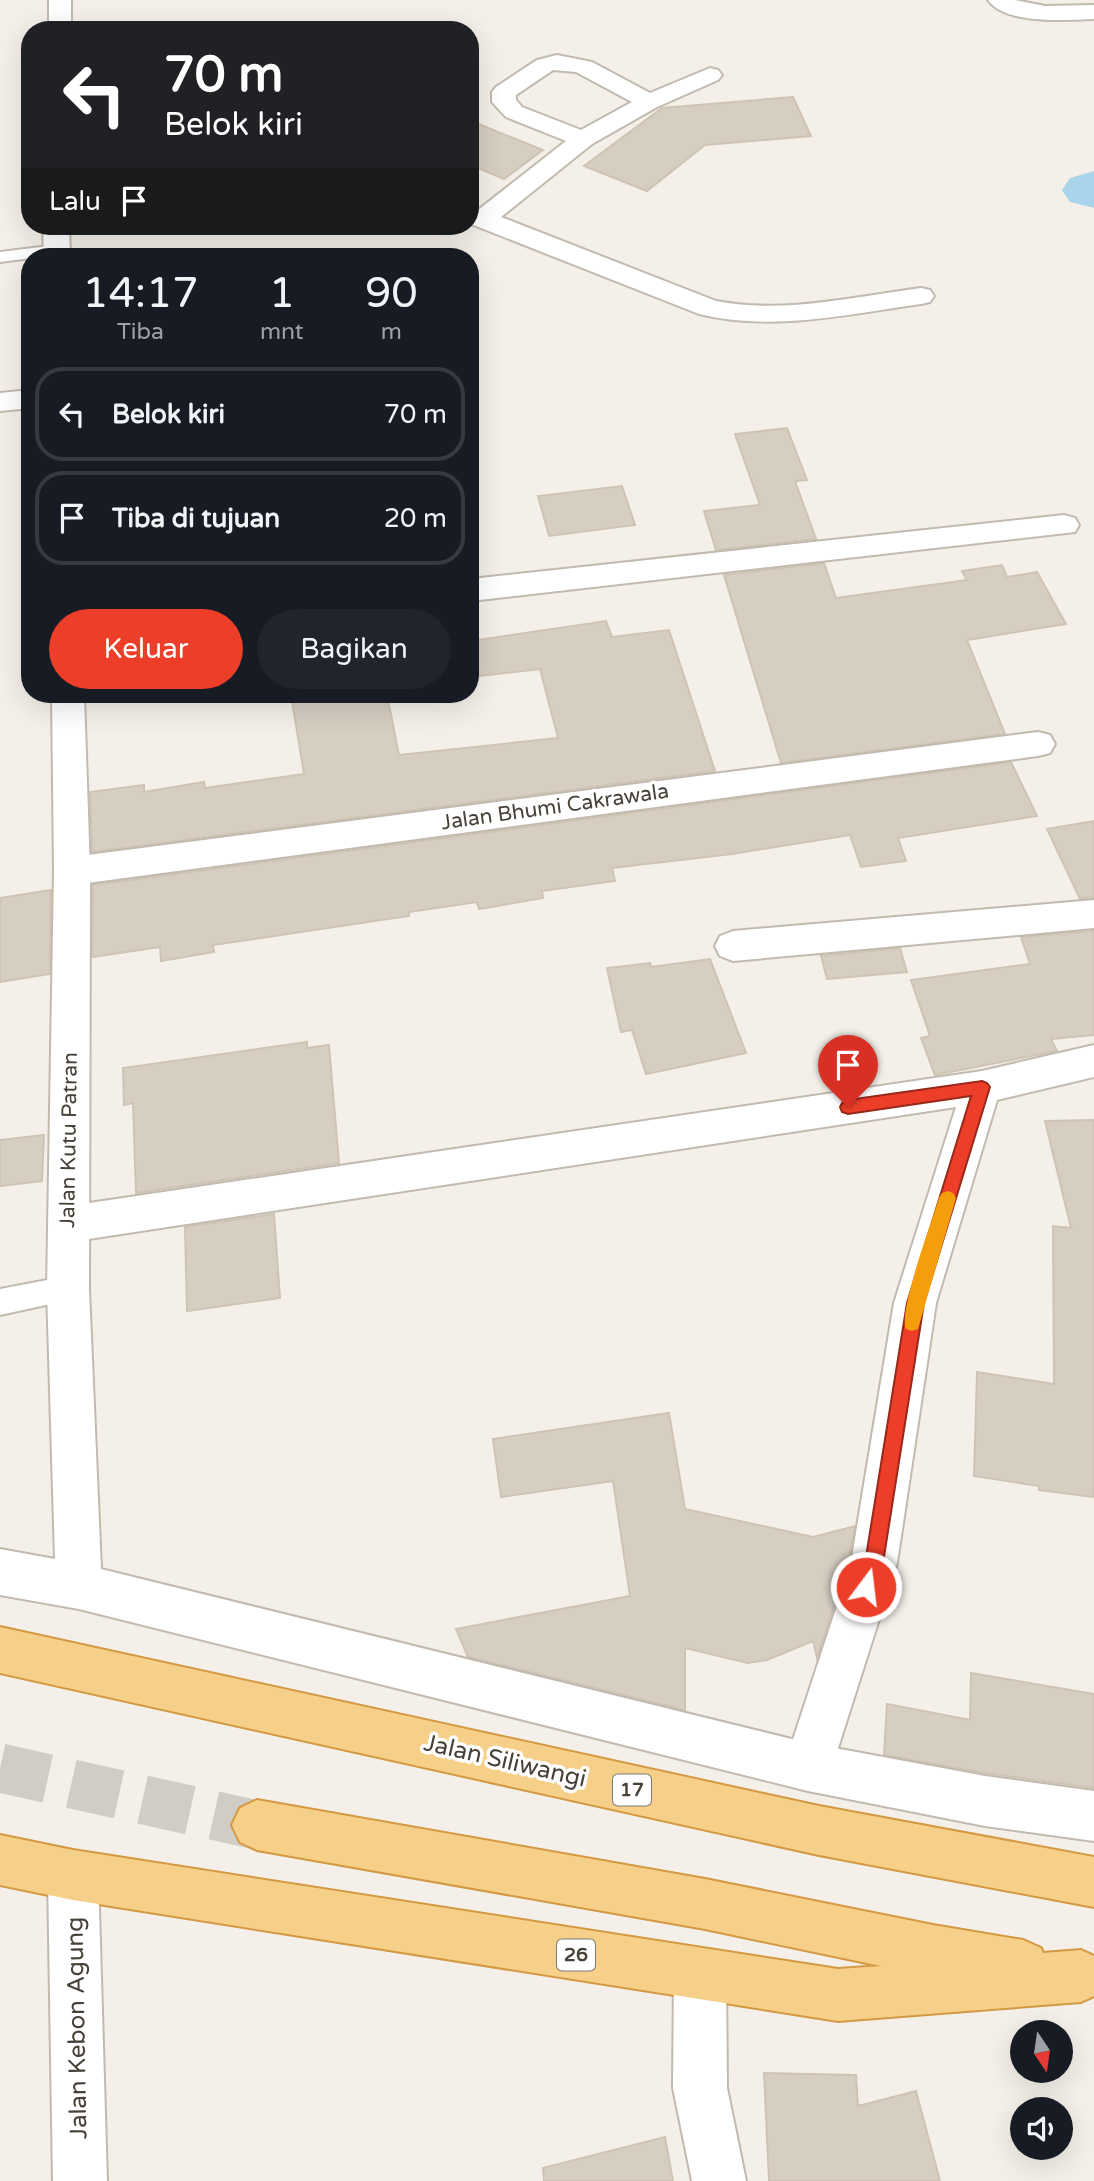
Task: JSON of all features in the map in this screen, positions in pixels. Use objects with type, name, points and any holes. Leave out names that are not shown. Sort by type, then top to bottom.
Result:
[{"type":"highway","name":"Jalan Siliwangi","points":[[0,1650],[172,1684],[688,1803],[983,1864],[1094,1882]]},
{"type":"highway","points":[[257,1825],[705,1904],[933,1951],[1088,1977]]},
{"type":"highway","name":"26","points":[[0,1860],[73,1875],[700,1975],[838,1994],[1088,1977]]},
{"type":"street","points":[[60,0],[60,21]]},
{"type":"street","points":[[999,0],[1006,5],[1046,13],[1094,12]]},
{"type":"street","points":[[583,139],[514,112],[504,102],[504,92],[547,64],[566,61],[581,65],[649,102]]},
{"type":"street","points":[[479,217],[583,139],[649,102],[710,75]]},
{"type":"street","points":[[479,219],[709,307],[734,314],[763,315],[921,296]]},
{"type":"street","points":[[0,402],[21,400]]},
{"type":"street","points":[[479,589],[1064,525]]},
{"type":"street","name":"Jalan Kutu Patran","points":[[68,703],[72,871],[68,1289],[79,1586]]},
{"type":"street","name":"Jalan Bhumi Cakrawala","points":[[72,871],[1038,744]]},
{"type":"street","points":[[733,946],[1094,914]]},
{"type":"street","points":[[69,1224],[982,1087],[1094,1061]]},
{"type":"street","points":[[808,1767],[874,1563],[915,1303],[982,1087]]},
{"type":"street","points":[[0,1572],[79,1586],[808,1767],[985,1801],[1094,1816]]},
{"type":"street","name":"Jalan Kebon Agung","points":[[73,1875],[80,2181]]},
{"type":"street","points":[[700,1975],[700,2088],[719,2181]]},
{"type":"lane","points":[[39,248],[57,244]]},
{"type":"lane","points":[[0,257],[21,252]]},
{"type":"lane","points":[[0,1302],[68,1289]]},
{"type":"building","points":[[793,97],[811,136],[705,145],[647,191],[584,166],[662,108]]},
{"type":"building","points":[[479,124],[543,150],[504,179],[479,168]]},
{"type":"building","points":[[787,428],[807,480],[795,481],[816,539],[716,550],[704,511],[760,505],[735,434]]},
{"type":"building","points":[[622,486],[635,525],[549,536],[538,496]]},
{"type":"building","points":[[824,563],[836,598],[967,580],[962,571],[1002,565],[1007,577],[1037,572],[1066,624],[967,640],[1005,734],[781,763],[724,575]]},
{"type":"building","points":[[606,621],[612,637],[669,630],[715,771],[92,852],[90,792],[144,785],[144,792],[204,782],[205,788],[304,774],[292,703],[389,703],[399,755],[558,738],[540,669],[479,676],[479,640]]},
{"type":"building","points":[[1011,762],[1037,816],[898,838],[906,861],[861,867],[850,835],[732,854],[612,868],[615,881],[542,891],[543,898],[479,909],[477,902],[409,912],[409,916],[213,945],[214,952],[161,961],[160,947],[92,957],[93,885]]},
{"type":"building","points":[[1094,821],[1094,897],[1080,899],[1047,829]]},
{"type":"building","points":[[51,890],[50,974],[0,982],[0,898]]},
{"type":"building","points":[[1094,931],[1094,1035],[1051,1039],[1057,1051],[935,1075],[921,1038],[930,1036],[911,980],[1030,964],[1021,937]]},
{"type":"building","points":[[900,948],[907,972],[827,979],[821,956]]},
{"type":"building","points":[[710,959],[746,1053],[646,1074],[632,1030],[621,1032],[607,968],[650,963],[651,967]]},
{"type":"building","points":[[307,1042],[307,1048],[329,1045],[339,1163],[136,1193],[133,1103],[124,1105],[123,1068]]},
{"type":"building","points":[[1094,1120],[1094,1497],[1039,1490],[1039,1486],[974,1476],[977,1372],[1054,1384],[1053,1226],[1071,1228],[1045,1121]]},
{"type":"building","points":[[44,1135],[42,1181],[0,1186],[0,1140]]},
{"type":"building","points":[[274,1214],[280,1298],[187,1311],[185,1227]]},
{"type":"building","points":[[669,1413],[685,1509],[813,1537],[855,1526],[848,1562],[817,1658],[813,1641],[767,1660],[748,1663],[685,1648],[685,1710],[468,1657],[456,1629],[630,1596],[613,1481],[501,1497],[493,1439]]},
{"type":"building","points":[[971,1673],[1094,1694],[1094,1788],[985,1773],[884,1755],[887,1704],[970,1720]]},
{"type":"building","points":[[764,2073],[856,2075],[858,2106],[916,2091],[940,2181],[769,2181]]},
{"type":"building","points":[[665,2137],[673,2181],[544,2181],[543,2168]]},
{"type":"waterway","points":[[1094,187],[1089,190],[1094,192]]},
{"type":"tunnel","points":[[0,1768],[257,1825]]},
{"type":"slow traffic","points":[[912,1323],[915,1303],[948,1198]]},
{"type":"route","points":[[848,1107],[982,1087],[915,1303],[874,1563],[866,1587]]}]
